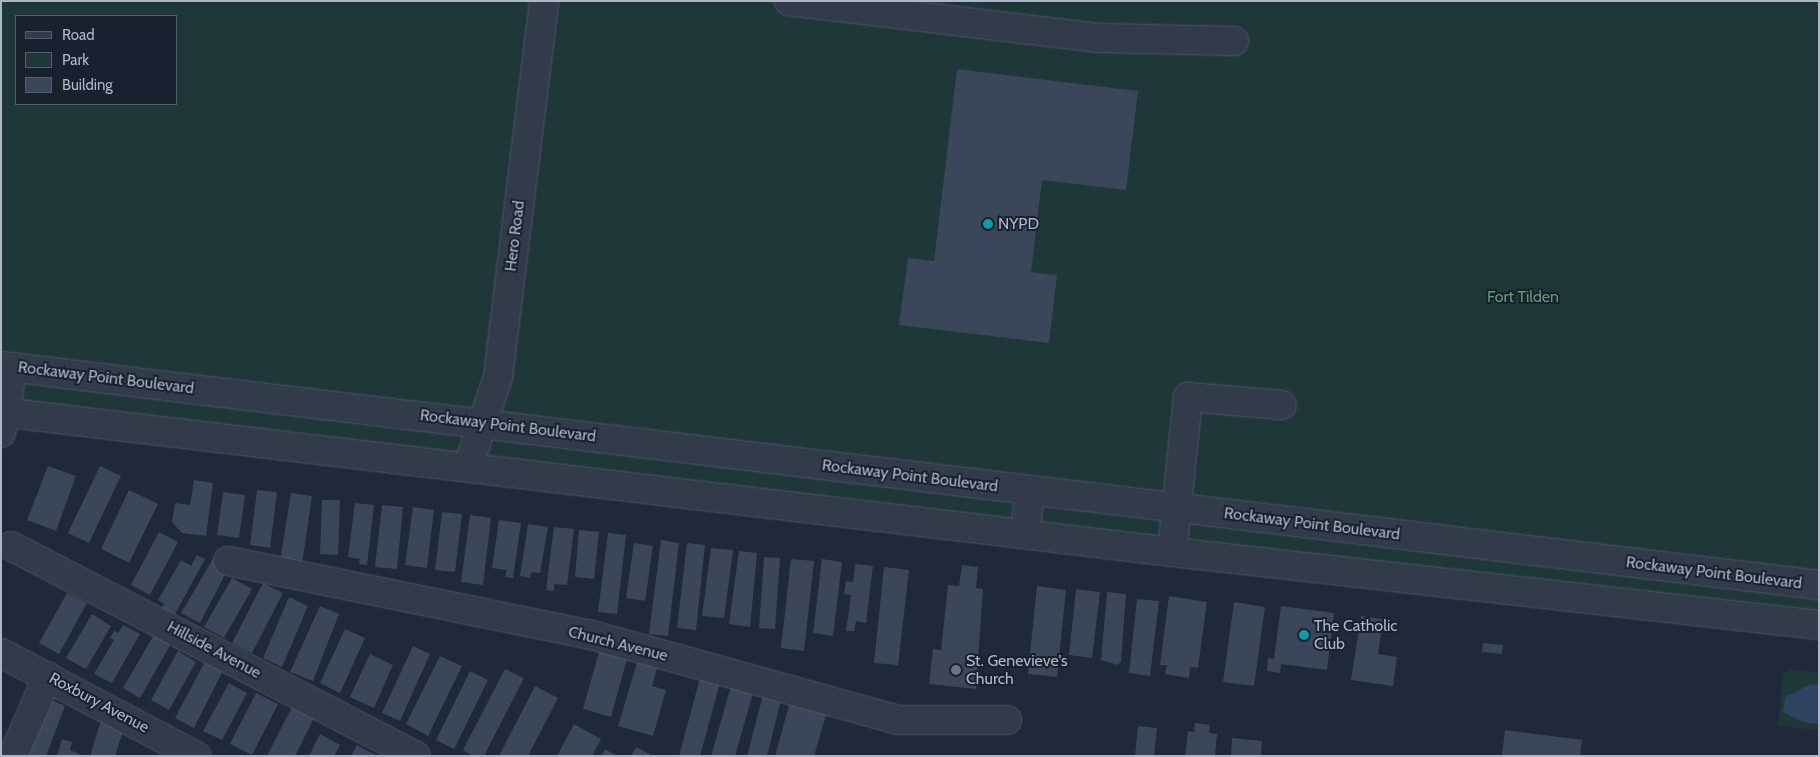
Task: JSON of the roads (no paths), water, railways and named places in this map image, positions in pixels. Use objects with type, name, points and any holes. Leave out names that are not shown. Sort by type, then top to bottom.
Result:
[{"type":"street","name":"Hero Road","points":[[468,467],[485,424],[498,377],[544,1]]},
{"type":"street","points":[[789,1],[1100,38],[1234,41]]},
{"type":"street","name":"Rockaway Point Boulevard","points":[[7,366],[1819,585]]},
{"type":"street","points":[[7,366],[2,419],[468,467],[1172,552],[1560,594],[1819,625]]},
{"type":"street","points":[[1172,552],[1188,396],[1282,405]]},
{"type":"street","points":[[1026,534],[1030,490]]},
{"type":"street","name":"Hillside Avenue","points":[[11,546],[416,756]]},
{"type":"street","points":[[1560,594],[1564,554]]},
{"type":"street","name":"Church Avenue","points":[[228,561],[588,634],[898,720],[1007,720]]},
{"type":"street","points":[[1694,610],[1700,571]]},
{"type":"street","name":"Roxbury Avenue","points":[[1,653],[48,676],[196,756]]},
{"type":"street","points":[[13,756],[48,676]]},
{"type":"water","points":[[1811,684],[1819,685],[1819,724],[1803,722],[1783,712],[1785,697]]},
{"type":"place","name":"NYPD","points":[[988,224]]},
{"type":"place","name":"The Catholic Club","points":[[1304,635]]},
{"type":"place","name":"St. Genevieve's Church","points":[[956,670]]},
{"type":"park label","name":"Fort Tilden","points":[[1523,297]]}]
